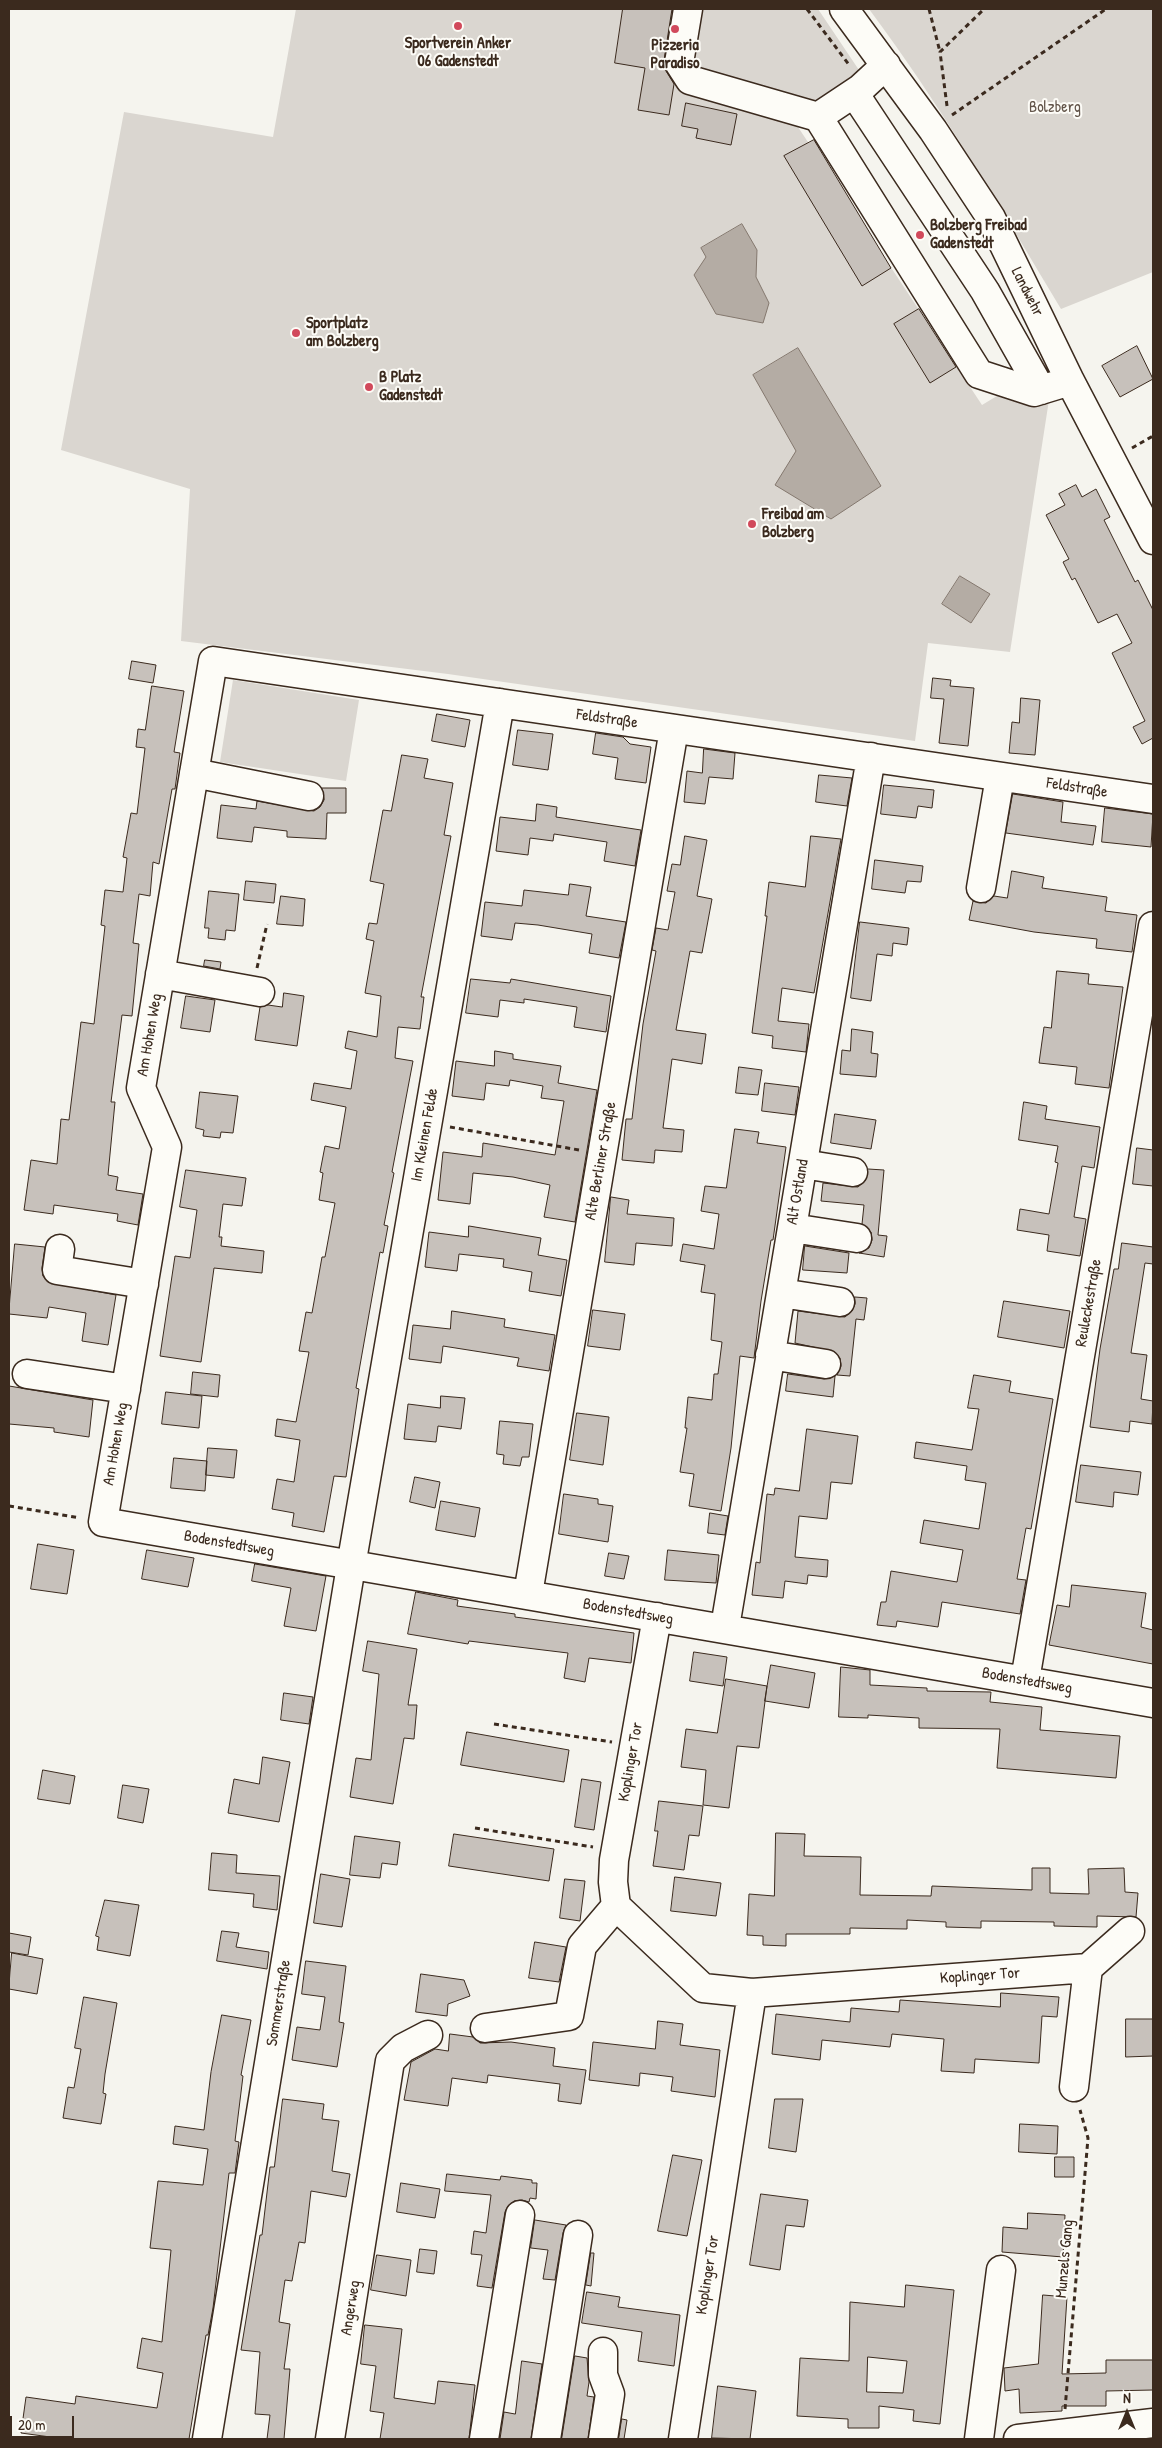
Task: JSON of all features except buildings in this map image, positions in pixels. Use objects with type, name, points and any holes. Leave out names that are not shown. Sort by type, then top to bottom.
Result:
[{"type":"street","points":[[688,9],[679,63],[690,80],[818,117],[979,374],[1034,392],[1070,381]]},
{"type":"street","name":"Landwehr","points":[[844,9],[869,80],[933,130],[991,218],[1070,381],[1153,540]]},
{"type":"street","points":[[818,117],[869,80],[1041,390]]},
{"type":"street","name":"Feldstraße","points":[[213,661],[1153,800]]},
{"type":"street","name":"Am Hohen Weg","points":[[103,1522],[167,1147],[141,1088],[213,661]]},
{"type":"street","name":"Im Kleinen Felde","points":[[351,1566],[500,704]]},
{"type":"street","name":"Alte Berliner Straße","points":[[528,1594],[674,728]]},
{"type":"street","name":"Alt Ostland","points":[[725,1628],[871,757]]},
{"type":"street","points":[[194,773],[309,796]]},
{"type":"street","points":[[980,888],[1000,776]]},
{"type":"street","name":"Reuleckestraße","points":[[1025,1680],[1153,926]]},
{"type":"street","points":[[160,974],[256,991]]},
{"type":"street","points":[[803,1164],[853,1172]]},
{"type":"street","points":[[792,1228],[857,1238]]},
{"type":"street","points":[[60,1249],[57,1270],[144,1284]]},
{"type":"street","points":[[781,1293],[840,1302]]},
{"type":"street","points":[[770,1355],[826,1364]]},
{"type":"street","points":[[27,1374],[126,1389]]},
{"type":"street","name":"Bodenstedtsweg","points":[[103,1522],[1153,1703]]},
{"type":"street","name":"Sommerstraße","points":[[206,2439],[351,1566]]},
{"type":"street","name":"Koplinger Tor","points":[[657,1617],[615,1851],[613,1882],[616,1906],[703,1988],[752,1993],[1088,1968]]},
{"type":"street","points":[[485,2028],[570,2016],[582,1946],[616,1906]]},
{"type":"street","points":[[1074,2088],[1088,1968],[1130,1931]]},
{"type":"street","name":"Koplinger Tor","points":[[682,2439],[752,1993]]},
{"type":"street","name":"Angerweg","points":[[330,2439],[390,2061],[403,2048],[428,2035]]},
{"type":"street","points":[[484,2439],[520,2214]]},
{"type":"street","points":[[546,2439],[578,2235]]},
{"type":"street","points":[[979,2439],[1001,2270]]},
{"type":"street","points":[[603,2352],[603,2375],[610,2394],[603,2439]]},
{"type":"street","points":[[1018,2439],[1140,2429]]},
{"type":"path","points":[[807,9],[851,67],[869,80]]},
{"type":"path","points":[[929,9],[940,52],[949,118],[1106,9]]},
{"type":"path","points":[[940,52],[984,9]]},
{"type":"path","points":[[256,991],[267,924]]},
{"type":"path","points":[[427,1122],[602,1154]]},
{"type":"path","points":[[9,1506],[103,1522]]},
{"type":"path","points":[[494,1724],[634,1746]]},
{"type":"path","points":[[475,1828],[615,1851]]},
{"type":"path","name":"Munzels Gang","points":[[1063,2434],[1088,2138],[1074,2088]]},
{"type":"green space","points":[[296,9],[818,9],[865,79],[796,124],[982,405],[1055,361],[1010,652],[928,643],[915,741],[448,674],[181,641],[190,489],[61,450],[124,112],[273,137]]},
{"type":"green space","name":"Bolzberg","points":[[869,9],[1153,9],[1153,272],[1061,309],[945,119]]},
{"type":"green space","points":[[233,680],[359,700],[346,781],[220,762]]},
{"type":"shaded area","points":[[742,224],[757,250],[756,277],[769,303],[763,323],[716,314],[694,275],[706,257],[701,248]]},
{"type":"shaded area","points":[[798,348],[881,486],[831,519],[775,485],[796,451],[753,375]]},
{"type":"shaded area","points":[[960,576],[990,594],[971,623],[942,604]]},
{"type":"place","name":"Sportverein Anker 06 Gadenstedt","points":[[458,26]]},
{"type":"place","name":"Pizzeria Paradiso","points":[[675,29]]},
{"type":"place","name":"Bolzberg Freibad Gadenstedt","points":[[920,235]]},
{"type":"place","name":"Sportplatz am Bolzberg","points":[[296,333]]},
{"type":"place","name":"B Platz Gadenstedt","points":[[369,387]]},
{"type":"place","name":"Freibad am Bolzberg","points":[[752,524]]}]
